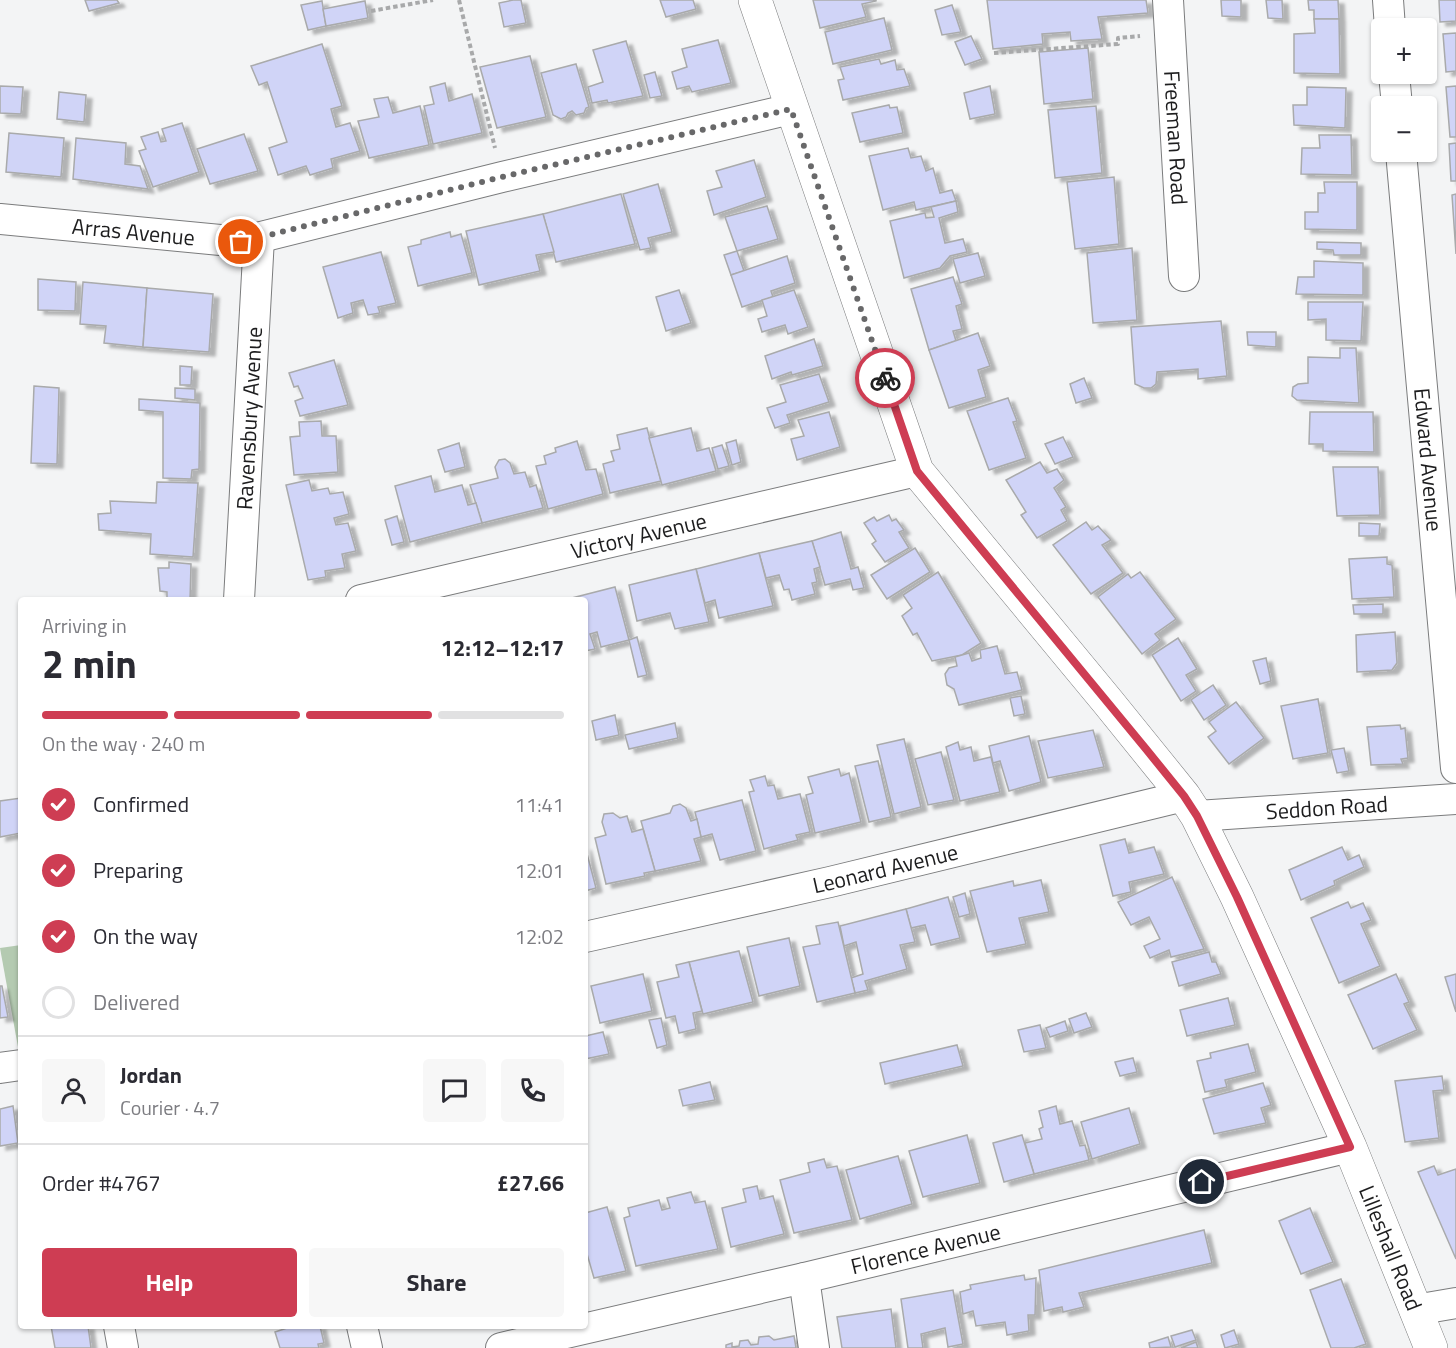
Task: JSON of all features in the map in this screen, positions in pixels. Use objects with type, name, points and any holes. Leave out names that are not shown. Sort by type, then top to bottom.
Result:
[{"type":"street","points":[[755,0],[917,471]]},
{"type":"street","name":"Freeman Road","points":[[1168,0],[1184,276]]},
{"type":"street","points":[[1388,0],[1389,18]]},
{"type":"street","name":"Arras Avenue","points":[[0,219],[241,242],[502,177],[791,109]]},
{"type":"street","name":"Edward Avenue","points":[[1402,162],[1456,768]]},
{"type":"street","name":"Ravensbury Avenue","points":[[238,597],[259,238]]},
{"type":"street","name":"Victory Avenue","points":[[374,597],[917,471]]},
{"type":"street","name":"Lilleshall Road","points":[[917,471],[1191,806],[1237,897],[1350,1147],[1431,1348]]},
{"type":"street","name":"Seddon Road","points":[[1191,806],[1456,799]]},
{"type":"street","name":"Leonard Avenue","points":[[588,936],[842,879],[1191,806]]},
{"type":"street","points":[[0,1068],[18,1065]]},
{"type":"street","name":"Florence Avenue","points":[[588,1328],[1350,1147]]},
{"type":"street","points":[[804,1278],[814,1348]]},
{"type":"street","points":[[1415,1310],[1456,1303]]},
{"type":"street","points":[[120,1329],[123,1348]]},
{"type":"street","points":[[363,1329],[367,1348]]},
{"type":"street","name":"Florence Avenue","points":[[501,1348],[583,1329]]},
{"type":"path","points":[[371,11],[433,0]]},
{"type":"path","points":[[459,0],[502,177]]},
{"type":"path","points":[[994,53],[1118,44],[1118,38],[1170,34]]},
{"type":"green space","points":[[18,945],[18,1047],[0,948]]},
{"type":"building","points":[[85,0],[117,0],[119,3],[89,11]]},
{"type":"building","points":[[521,0],[526,23],[504,27],[499,3]]},
{"type":"building","points":[[660,0],[693,0],[696,9],[666,17]]},
{"type":"building","points":[[813,0],[876,1],[862,4],[866,17],[820,28]]},
{"type":"building","points":[[987,0],[1146,0],[1148,13],[1098,17],[1102,39],[1071,41],[1070,32],[1042,34],[1043,44],[993,49]]},
{"type":"building","points":[[1221,0],[1241,0],[1241,17],[1222,16]]},
{"type":"building","points":[[1266,0],[1282,0],[1283,19],[1268,18]]},
{"type":"building","points":[[1308,0],[1338,0],[1339,19],[1314,19],[1314,10],[1309,10]]},
{"type":"building","points":[[1439,0],[1456,0],[1456,21],[1440,22]]},
{"type":"building","points":[[322,1],[326,26],[308,30],[301,5]]},
{"type":"building","points":[[365,1],[368,18],[326,26],[323,9]]},
{"type":"building","points":[[952,5],[961,32],[942,35],[935,10]]},
{"type":"building","points":[[884,18],[892,50],[833,64],[825,32]]},
{"type":"building","points":[[1314,19],[1339,19],[1340,74],[1294,73],[1294,34],[1315,33]]},
{"type":"building","points":[[1456,33],[1456,71],[1446,72],[1443,34]]},
{"type":"building","points":[[971,36],[982,59],[965,65],[955,42]]},
{"type":"building","points":[[718,40],[731,83],[692,92],[689,86],[677,89],[672,72],[687,67],[682,49]]},
{"type":"building","points":[[626,41],[643,96],[608,103],[607,100],[592,103],[588,87],[603,82],[593,50]]},
{"type":"building","points":[[322,44],[342,106],[331,109],[336,127],[350,123],[360,151],[331,159],[333,168],[310,175],[306,166],[278,175],[269,148],[287,142],[267,82],[259,85],[251,66]]},
{"type":"building","points":[[1088,48],[1093,99],[1044,104],[1039,52]]},
{"type":"building","points":[[530,56],[546,117],[497,128],[480,67]]},
{"type":"building","points":[[879,59],[881,64],[895,60],[897,70],[904,69],[910,86],[843,100],[838,80],[844,79],[840,67]]},
{"type":"building","points":[[576,64],[589,107],[584,113],[576,115],[572,111],[561,119],[553,115],[541,73]]},
{"type":"building","points":[[655,72],[662,96],[650,98],[644,75]]},
{"type":"building","points":[[445,83],[449,101],[472,94],[482,133],[433,144],[424,106],[434,104],[430,87]]},
{"type":"building","points":[[0,86],[23,87],[21,114],[0,113]]},
{"type":"building","points":[[990,86],[995,114],[970,119],[964,93]]},
{"type":"building","points":[[1456,86],[1456,137],[1450,137],[1446,87]]},
{"type":"building","points":[[1307,87],[1346,88],[1345,128],[1294,125],[1293,105],[1307,105]]},
{"type":"building","points":[[59,92],[86,95],[84,122],[57,119]]},
{"type":"building","points":[[388,97],[393,113],[420,106],[429,145],[369,158],[358,121],[379,117],[374,99]]},
{"type":"building","points":[[889,105],[890,108],[897,107],[903,133],[860,142],[852,113]]},
{"type":"building","points":[[1096,106],[1102,173],[1055,178],[1048,110]]},
{"type":"building","points":[[182,123],[199,172],[153,187],[139,151],[146,149],[141,137],[158,132],[161,142],[166,141],[162,129]]},
{"type":"building","points":[[9,133],[64,138],[61,177],[6,172]]},
{"type":"building","points":[[244,134],[258,171],[210,184],[197,149]]},
{"type":"building","points":[[1319,135],[1351,135],[1352,175],[1301,174],[1302,148],[1320,148]]},
{"type":"building","points":[[76,138],[126,143],[125,164],[140,166],[148,189],[73,179]]},
{"type":"building","points":[[1456,143],[1456,181],[1451,181],[1449,144]]},
{"type":"building","points":[[908,148],[911,158],[921,156],[926,171],[933,168],[940,193],[952,190],[956,201],[916,210],[914,202],[883,210],[869,156]]},
{"type":"building","points":[[754,160],[766,197],[714,215],[707,191],[722,187],[716,171]]},
{"type":"building","points":[[1114,177],[1119,244],[1075,249],[1067,182]]},
{"type":"building","points":[[1324,182],[1357,182],[1357,230],[1305,229],[1305,212],[1318,212],[1318,193],[1325,193]]},
{"type":"building","points":[[658,184],[672,232],[648,238],[651,248],[640,250],[623,194]]},
{"type":"building","points":[[621,194],[635,244],[556,262],[543,214]]},
{"type":"building","points":[[1456,194],[1456,254],[1452,195]]},
{"type":"building","points":[[956,201],[958,212],[939,218],[945,243],[963,239],[967,252],[950,256],[940,268],[904,278],[890,221],[925,213],[926,218],[934,217],[931,207]]},
{"type":"building","points":[[767,206],[778,239],[737,251],[725,217]]},
{"type":"building","points":[[543,214],[554,252],[536,255],[540,271],[479,285],[466,231]]},
{"type":"building","points":[[450,232],[451,237],[461,234],[472,273],[418,286],[408,247],[421,244],[421,240]]},
{"type":"building","points":[[1317,242],[1361,243],[1361,255],[1334,255],[1333,250],[1317,249]]},
{"type":"building","points":[[1132,248],[1137,320],[1093,323],[1087,253]]},
{"type":"building","points":[[737,251],[744,271],[731,275],[724,255]]},
{"type":"building","points":[[381,252],[396,303],[378,307],[380,313],[368,315],[363,300],[351,303],[353,313],[338,318],[323,267]]},
{"type":"building","points":[[978,253],[985,276],[960,283],[953,259]]},
{"type":"building","points":[[787,256],[795,283],[771,291],[773,297],[742,307],[731,275]]},
{"type":"building","points":[[1314,261],[1363,263],[1363,295],[1296,294],[1298,277],[1314,277]]},
{"type":"building","points":[[953,277],[962,304],[956,306],[962,329],[953,331],[956,341],[929,350],[911,289]]},
{"type":"building","points":[[38,279],[76,282],[75,311],[38,310]]},
{"type":"building","points":[[83,282],[147,288],[143,347],[104,343],[106,326],[80,324]]},
{"type":"building","points":[[147,288],[213,294],[209,352],[143,347]]},
{"type":"building","points":[[679,290],[691,323],[666,331],[656,297]]},
{"type":"building","points":[[794,290],[808,327],[788,334],[785,325],[762,332],[758,319],[767,316],[762,300]]},
{"type":"building","points":[[1308,302],[1363,302],[1361,341],[1326,340],[1326,319],[1308,320]]},
{"type":"building","points":[[1221,321],[1227,376],[1198,379],[1198,369],[1157,372],[1156,384],[1151,388],[1135,384],[1131,327]]},
{"type":"building","points":[[1247,332],[1276,332],[1276,347],[1248,345]]},
{"type":"building","points":[[978,333],[990,366],[978,370],[986,397],[949,408],[929,350]]},
{"type":"building","points":[[814,339],[823,366],[792,375],[791,372],[772,379],[765,356]]},
{"type":"building","points":[[1340,348],[1356,348],[1359,403],[1297,400],[1292,396],[1293,387],[1308,383],[1308,357],[1340,358]]},
{"type":"building","points":[[334,360],[348,405],[300,416],[295,401],[303,398],[298,386],[294,387],[289,373]]},
{"type":"building","points":[[180,366],[192,367],[191,385],[180,385]]},
{"type":"building","points":[[819,374],[829,402],[787,415],[790,423],[775,428],[767,408],[786,402],[780,385]]},
{"type":"building","points":[[1084,378],[1092,398],[1076,403],[1070,384]]},
{"type":"building","points":[[34,386],[59,388],[57,464],[31,463]]},
{"type":"building","points":[[175,388],[195,389],[195,400],[175,398]]},
{"type":"building","points":[[1008,398],[1017,421],[1013,422],[1026,458],[989,470],[967,411]]},
{"type":"building","points":[[139,399],[200,403],[199,469],[192,470],[191,479],[163,478],[163,412],[139,410]]},
{"type":"building","points":[[829,412],[840,447],[797,460],[791,439],[804,436],[798,420]]},
{"type":"building","points":[[1310,412],[1373,412],[1374,452],[1323,451],[1323,444],[1309,444]]},
{"type":"building","points":[[321,421],[322,436],[336,436],[338,472],[294,475],[290,437],[300,436],[299,422]]},
{"type":"building","points":[[647,428],[661,481],[610,493],[603,464],[614,461],[611,451],[620,449],[617,435]]},
{"type":"building","points":[[691,428],[697,451],[709,448],[716,471],[662,485],[649,438]]},
{"type":"building","points":[[1063,437],[1073,457],[1055,464],[1045,444]]},
{"type":"building","points":[[736,440],[741,462],[732,465],[726,443]]},
{"type":"building","points":[[577,441],[586,470],[596,469],[603,494],[548,509],[536,466],[546,464],[544,456],[556,452],[555,448]]},
{"type":"building","points":[[459,443],[465,467],[445,472],[438,450]]},
{"type":"building","points":[[722,445],[729,466],[718,469],[712,448]]},
{"type":"building","points":[[505,459],[510,463],[514,474],[525,472],[530,487],[536,485],[543,508],[482,523],[470,485],[498,478],[495,467],[499,460]]},
{"type":"building","points":[[1040,462],[1047,473],[1057,469],[1064,480],[1054,488],[1066,507],[1061,510],[1067,521],[1037,538],[1021,515],[1026,512],[1006,480]]},
{"type":"building","points":[[1333,467],[1378,467],[1380,515],[1337,516]]},
{"type":"building","points":[[431,476],[435,492],[462,485],[468,505],[476,503],[482,523],[410,542],[395,486]]},
{"type":"building","points":[[309,480],[312,491],[328,488],[330,494],[343,492],[349,514],[334,518],[336,525],[348,523],[356,551],[342,554],[345,568],[325,571],[326,577],[308,580],[286,485]]},
{"type":"building","points":[[157,482],[198,483],[193,557],[150,554],[151,534],[99,530],[98,514],[111,513],[110,501],[156,503]]},
{"type":"building","points":[[889,515],[892,521],[896,519],[904,530],[899,532],[909,548],[885,562],[872,544],[876,541],[864,523],[874,517],[877,521]]},
{"type":"building","points":[[397,516],[404,542],[392,545],[385,520]]},
{"type":"building","points":[[1086,522],[1092,530],[1098,526],[1111,540],[1102,545],[1123,573],[1091,594],[1053,545]]},
{"type":"building","points":[[1359,523],[1380,524],[1379,536],[1359,536]]},
{"type":"building","points":[[841,532],[851,569],[858,567],[864,588],[853,590],[850,579],[825,585],[812,541]]},
{"type":"building","points":[[812,541],[820,567],[814,569],[817,582],[812,583],[815,594],[792,600],[789,589],[784,590],[779,575],[766,578],[759,553]]},
{"type":"building","points":[[915,548],[930,572],[887,599],[871,575]]},
{"type":"building","points":[[759,553],[773,606],[719,618],[715,600],[705,603],[696,569]]},
{"type":"building","points":[[1387,557],[1387,564],[1392,565],[1394,597],[1352,599],[1349,559]]},
{"type":"building","points":[[169,562],[191,564],[190,597],[167,597],[167,592],[160,591],[158,568],[169,568]]},
{"type":"building","points":[[696,569],[709,622],[675,629],[670,613],[637,621],[629,585]]},
{"type":"building","points":[[938,572],[981,643],[962,655],[932,661],[917,633],[913,635],[902,616],[912,608],[903,595]]},
{"type":"building","points":[[1140,572],[1176,619],[1155,634],[1160,640],[1142,654],[1098,597],[1128,574],[1131,578]]},
{"type":"building","points":[[615,587],[629,640],[601,647],[597,632],[590,634],[595,649],[588,650],[588,597],[576,597]]},
{"type":"building","points":[[1383,604],[1383,614],[1354,614],[1353,605]]},
{"type":"building","points":[[1395,632],[1397,663],[1392,670],[1357,672],[1356,635]]},
{"type":"building","points":[[637,637],[647,675],[638,677],[629,640]]},
{"type":"building","points":[[1178,638],[1197,669],[1186,675],[1196,691],[1181,701],[1152,655]]},
{"type":"building","points":[[997,646],[1005,674],[1017,672],[1022,690],[959,705],[954,689],[947,685],[945,674],[949,668],[957,666],[955,657],[969,653],[972,661],[981,658],[980,650]]},
{"type":"building","points":[[1266,658],[1271,681],[1260,684],[1253,661]]},
{"type":"building","points":[[1213,685],[1226,705],[1204,720],[1191,700]]},
{"type":"building","points":[[1021,696],[1025,714],[1014,716],[1010,698]]},
{"type":"building","points":[[1318,699],[1328,753],[1293,759],[1281,706]]},
{"type":"building","points":[[1236,702],[1264,738],[1229,764],[1208,737],[1216,731],[1209,722]]},
{"type":"building","points":[[615,715],[619,735],[596,740],[592,721]]},
{"type":"building","points":[[675,723],[678,738],[629,749],[625,735]]},
{"type":"building","points":[[1400,725],[1401,729],[1405,728],[1408,758],[1401,759],[1403,764],[1371,765],[1367,727]]},
{"type":"building","points":[[1093,730],[1104,767],[1048,778],[1038,741]]},
{"type":"building","points":[[1029,736],[1041,782],[1009,791],[1000,761],[993,763],[989,746]]},
{"type":"building","points":[[904,739],[921,807],[894,814],[877,745]]},
{"type":"building","points":[[958,742],[960,750],[971,747],[974,761],[991,757],[1000,792],[960,801],[946,747]]},
{"type":"building","points":[[1344,748],[1349,771],[1337,773],[1331,750]]},
{"type":"building","points":[[941,752],[954,800],[928,805],[915,759]]},
{"type":"building","points":[[878,761],[891,817],[869,822],[855,766]]},
{"type":"building","points":[[839,769],[841,776],[849,773],[861,822],[815,833],[806,795],[813,793],[808,777]]},
{"type":"building","points":[[765,776],[768,786],[774,785],[778,799],[800,794],[810,832],[796,835],[798,840],[764,849],[749,792],[754,791],[750,780]]},
{"type":"building","points":[[18,798],[18,834],[0,837],[0,801]]},
{"type":"building","points":[[742,800],[756,851],[720,860],[712,834],[701,837],[695,812]]},
{"type":"building","points":[[680,804],[686,808],[691,821],[697,819],[701,837],[694,839],[701,861],[655,871],[641,821],[670,813],[673,806]]},
{"type":"building","points":[[613,813],[620,818],[627,816],[632,832],[643,829],[655,871],[644,873],[645,876],[606,884],[595,838],[606,835],[602,822],[604,814]]},
{"type":"building","points":[[1125,839],[1129,853],[1154,847],[1164,874],[1129,882],[1131,892],[1113,896],[1100,845]]},
{"type":"building","points":[[1342,847],[1348,860],[1359,855],[1364,867],[1334,881],[1335,885],[1301,900],[1289,870]]},
{"type":"building","points":[[588,857],[596,888],[588,890]]},
{"type":"building","points":[[1172,877],[1204,949],[1171,957],[1169,950],[1150,958],[1144,946],[1160,939],[1149,917],[1131,925],[1118,902]]},
{"type":"building","points":[[1041,880],[1049,912],[1019,918],[1026,944],[987,952],[970,891],[1013,881],[1014,886]]},
{"type":"building","points":[[965,893],[970,914],[959,917],[953,897]]},
{"type":"building","points":[[948,897],[960,938],[931,945],[925,925],[911,928],[906,909]]},
{"type":"building","points":[[1348,902],[1351,908],[1363,903],[1371,920],[1361,924],[1380,966],[1339,983],[1311,918]]},
{"type":"building","points":[[906,909],[915,942],[900,945],[907,969],[865,981],[868,990],[855,993],[851,978],[863,974],[856,942],[844,946],[840,926]]},
{"type":"building","points":[[838,922],[855,993],[817,1002],[803,947],[820,944],[816,926]]},
{"type":"building","points":[[789,938],[800,986],[759,996],[747,947]]},
{"type":"building","points":[[739,951],[753,1002],[703,1014],[689,962]]},
{"type":"building","points":[[1209,952],[1212,962],[1216,962],[1221,974],[1179,986],[1172,962]]},
{"type":"building","points":[[689,962],[702,1011],[693,1013],[696,1029],[679,1033],[675,1016],[666,1018],[657,982],[679,977],[676,965]]},
{"type":"building","points":[[643,974],[652,1011],[600,1023],[591,986]]},
{"type":"building","points":[[1396,974],[1409,1002],[1404,1004],[1417,1030],[1373,1049],[1348,995]]},
{"type":"building","points":[[1456,974],[1456,1012],[1445,977]]},
{"type":"building","points":[[0,986],[2,986],[8,1017],[0,1018]]},
{"type":"building","points":[[1228,998],[1235,1025],[1187,1036],[1180,1010]]},
{"type":"building","points":[[1086,1013],[1092,1027],[1074,1033],[1069,1019]]},
{"type":"building","points":[[661,1018],[667,1045],[657,1048],[649,1020]]},
{"type":"building","points":[[1065,1021],[1068,1031],[1050,1037],[1046,1028]]},
{"type":"building","points":[[1040,1025],[1046,1048],[1024,1052],[1018,1030]]},
{"type":"building","points":[[603,1032],[609,1054],[588,1058],[588,1035]]},
{"type":"building","points":[[1248,1044],[1256,1072],[1225,1080],[1227,1087],[1205,1092],[1197,1061],[1211,1058],[1210,1053]]},
{"type":"building","points":[[957,1045],[963,1066],[885,1084],[880,1063]]},
{"type":"building","points":[[1133,1058],[1137,1072],[1120,1076],[1115,1062]]},
{"type":"building","points":[[1442,1076],[1444,1090],[1433,1091],[1439,1138],[1405,1142],[1395,1081]]},
{"type":"building","points":[[710,1082],[715,1100],[683,1106],[679,1090]]},
{"type":"building","points":[[1263,1083],[1271,1105],[1261,1108],[1266,1123],[1214,1134],[1203,1099]]},
{"type":"building","points":[[13,1106],[18,1143],[0,1146],[0,1109]]},
{"type":"building","points":[[1056,1106],[1060,1124],[1072,1121],[1080,1146],[1085,1145],[1089,1160],[1034,1174],[1025,1143],[1042,1139],[1039,1129],[1043,1127],[1039,1111]]},
{"type":"building","points":[[1129,1108],[1140,1144],[1092,1159],[1081,1122]]},
{"type":"building","points":[[967,1135],[980,1183],[923,1197],[909,1151]]},
{"type":"building","points":[[1022,1135],[1034,1174],[1004,1182],[993,1143]]},
{"type":"building","points":[[898,1156],[912,1204],[860,1219],[846,1170]]},
{"type":"building","points":[[824,1159],[827,1168],[837,1166],[852,1220],[794,1233],[780,1180],[810,1172],[808,1163]]},
{"type":"building","points":[[1434,1166],[1438,1175],[1456,1169],[1456,1259],[1418,1172]]},
{"type":"building","points":[[757,1186],[760,1199],[773,1196],[784,1234],[731,1247],[722,1208],[746,1202],[743,1189]]},
{"type":"building","points":[[691,1192],[695,1203],[705,1201],[718,1249],[636,1266],[624,1218],[630,1216],[628,1208],[659,1200],[662,1210],[670,1208],[667,1198]]},
{"type":"building","points":[[607,1207],[626,1271],[594,1278],[588,1257],[588,1212]]},
{"type":"building","points":[[1310,1208],[1333,1262],[1301,1274],[1279,1221]]},
{"type":"building","points":[[1204,1230],[1212,1263],[1079,1293],[1084,1307],[1063,1312],[1062,1307],[1044,1311],[1039,1270]]},
{"type":"building","points":[[1024,1275],[1025,1280],[1036,1278],[1035,1315],[1028,1315],[1029,1331],[1007,1335],[1005,1322],[976,1326],[973,1311],[963,1314],[960,1292],[971,1289],[970,1285]]},
{"type":"building","points":[[1341,1279],[1366,1344],[1354,1348],[1331,1348],[1310,1290]]},
{"type":"building","points":[[953,1290],[963,1344],[948,1347],[945,1328],[921,1334],[923,1348],[908,1348],[901,1299]]},
{"type":"building","points":[[891,1309],[896,1348],[842,1348],[837,1317]]},
{"type":"building","points":[[52,1329],[88,1329],[91,1348],[55,1348]]},
{"type":"building","points":[[284,1329],[321,1329],[324,1343],[318,1344],[319,1348],[280,1348],[275,1332]]},
{"type":"building","points":[[1192,1330],[1196,1340],[1175,1347],[1171,1336]]},
{"type":"building","points":[[1234,1330],[1239,1344],[1225,1348],[1221,1335]]},
{"type":"building","points":[[769,1336],[774,1340],[794,1336],[796,1348],[726,1348],[726,1345],[732,1343],[732,1347],[739,1346],[740,1341],[748,1340],[751,1345],[758,1344],[759,1337]]},
{"type":"building","points":[[1168,1337],[1171,1347],[1150,1348],[1149,1343]]},
{"type":"building","points":[[1196,1342],[1198,1348],[1181,1348]]},
{"type":"way so far","points":[[241,242],[502,177],[791,109],[885,378]]},
{"type":"route","points":[[885,378],[917,471],[1079,666],[1184,796],[1197,816],[1237,897],[1350,1147],[1202,1182]]}]
